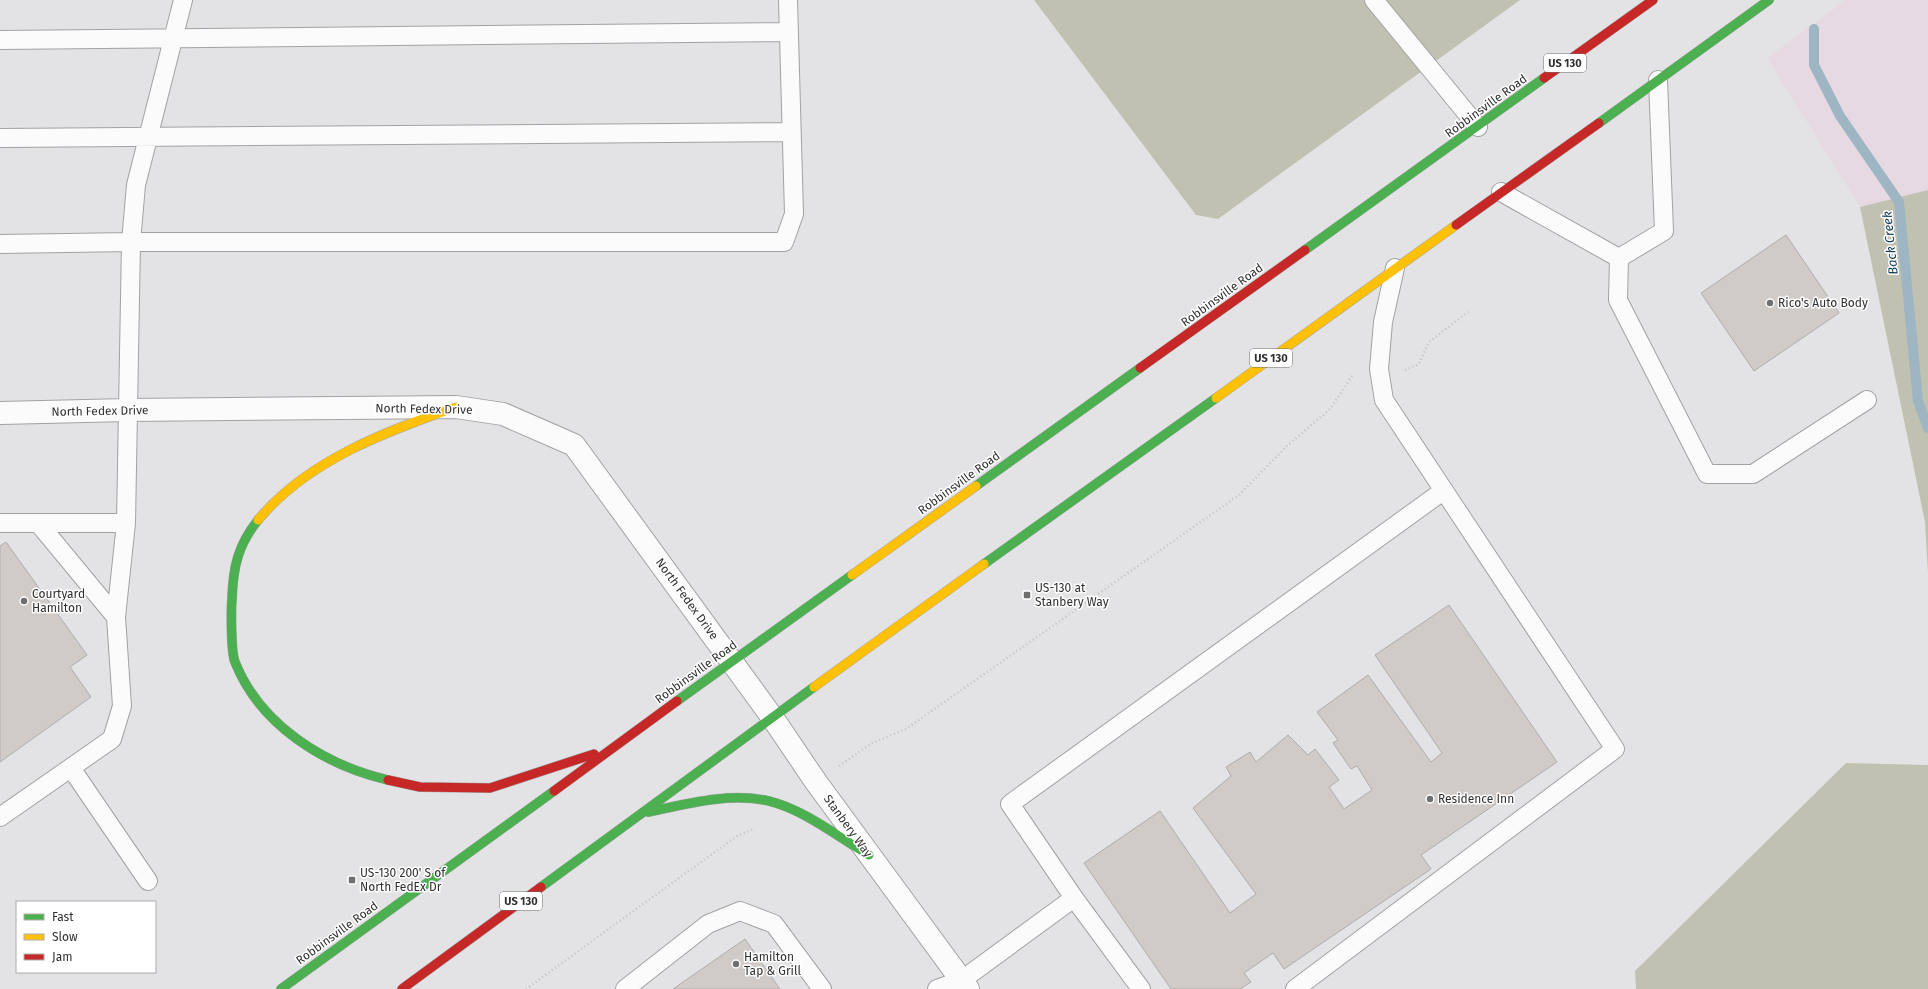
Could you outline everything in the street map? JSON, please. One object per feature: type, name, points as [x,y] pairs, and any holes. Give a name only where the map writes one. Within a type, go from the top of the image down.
[{"type":"highway","name":"Robbinsville Road","points":[[281,989],[732,661],[1653,0]]},
{"type":"highway","name":"US 130","points":[[402,989],[772,717],[1769,0]]},
{"type":"highway","points":[[456,407],[396,428],[343,453],[308,476],[269,507],[246,535],[232,572],[231,609],[234,661],[253,696],[286,732],[325,758],[362,774],[384,779],[420,787],[490,788],[614,747]]},
{"type":"highway","points":[[641,813],[691,803],[722,799],[758,800],[783,805],[869,855]]},
{"type":"street","name":"North Fedex Drive","points":[[0,413],[128,410],[456,407],[503,414],[574,445],[732,661]]},
{"type":"street","name":"Stanbery Way","points":[[732,661],[816,782],[963,986]]},
{"type":"lane","points":[[0,817],[112,739],[122,706],[116,617],[126,523],[131,242],[136,185],[184,0]]},
{"type":"lane","points":[[0,244],[131,242],[784,242],[794,214],[788,0]]},
{"type":"lane","points":[[1374,0],[1478,127]]},
{"type":"lane","points":[[0,40],[789,32]]},
{"type":"lane","points":[[1619,258],[1664,231],[1658,80]]},
{"type":"lane","points":[[0,138],[791,132]]},
{"type":"lane","points":[[1501,192],[1619,258]]},
{"type":"lane","points":[[1619,258],[1618,300],[1707,474],[1752,474],[1867,400]]},
{"type":"lane","points":[[1295,989],[1616,749],[1443,491],[1384,400],[1379,369],[1380,353],[1383,322],[1396,268]]},
{"type":"lane","points":[[1141,989],[1074,898],[1010,804],[1443,491]]},
{"type":"lane","points":[[0,523],[126,523]]},
{"type":"lane","points":[[39,524],[116,617]]},
{"type":"lane","points":[[71,768],[148,881]]},
{"type":"lane","points":[[937,989],[963,986],[1074,898]]},
{"type":"lane","points":[[626,989],[708,924],[740,911],[774,924],[822,989]]},
{"type":"path","points":[[1403,370],[1419,364],[1429,342],[1468,312]]},
{"type":"path","points":[[872,743],[906,729],[1239,495],[1288,445],[1330,409],[1346,382],[1355,373]]},
{"type":"path","points":[[526,989],[737,836],[756,829],[758,824]]},
{"type":"shaded area","points":[[1846,0],[1928,0],[1928,190],[1860,207],[1767,58]]},
{"type":"green space","points":[[1034,0],[1520,0],[1218,219],[1196,215]]},
{"type":"green space","points":[[1928,190],[1928,573],[1925,522],[1860,207]]},
{"type":"green space","points":[[1846,763],[1928,765],[1928,989],[1636,989],[1635,971]]},
{"type":"building","name":"Rico's Auto Body","points":[[1786,235],[1839,313],[1754,371],[1701,293]]},
{"type":"building","name":"Courtyard Hamilton","points":[[6,542],[87,655],[70,667],[91,697],[0,762],[0,546]]},
{"type":"building","name":"Residence Inn","points":[[1449,605],[1557,762],[1421,855],[1431,869],[1284,969],[1273,953],[1244,973],[1251,982],[1240,989],[1171,989],[1084,863],[1160,811],[1230,913],[1256,894],[1193,808],[1231,776],[1226,767],[1250,752],[1256,762],[1288,735],[1308,755],[1315,749],[1339,780],[1329,787],[1344,809],[1372,790],[1357,766],[1351,769],[1333,743],[1338,740],[1317,712],[1368,675],[1431,762],[1442,753],[1375,655]]},
{"type":"building","name":"Hamilton Tap & Grill","points":[[745,939],[780,989],[673,989]]},
{"type":"waterway","name":"Back Creek","points":[[1814,29],[1814,65],[1840,116],[1899,202],[1918,401],[1928,428]]},
{"type":"traffic: fast","points":[[1599,123],[1769,0]]},
{"type":"traffic: fast","points":[[1305,250],[1544,78]]},
{"type":"traffic: fast","points":[[976,486],[1140,368]]},
{"type":"traffic: fast","points":[[984,564],[1216,398]]},
{"type":"traffic: fast","points":[[258,520],[251,529],[241,548],[235,567],[233,587],[231,621],[234,657],[246,685],[260,705],[297,739],[318,753],[341,764],[388,780]]},
{"type":"traffic: fast","points":[[677,701],[852,575]]},
{"type":"traffic: fast","points":[[541,887],[814,687]]},
{"type":"traffic: fast","points":[[281,989],[554,791]]},
{"type":"traffic: fast","points":[[648,812],[724,798],[769,801],[782,805],[808,817],[869,855]]},
{"type":"traffic: slow","points":[[1216,398],[1456,225]]},
{"type":"traffic: slow","points":[[258,520],[278,499],[324,464],[375,438],[456,407]]},
{"type":"traffic: slow","points":[[852,575],[976,486]]},
{"type":"traffic: slow","points":[[814,687],[984,564]]},
{"type":"traffic: jam","points":[[1544,78],[1653,0]]},
{"type":"traffic: jam","points":[[1456,225],[1599,123]]},
{"type":"traffic: jam","points":[[1140,368],[1305,250]]},
{"type":"traffic: jam","points":[[554,791],[677,701]]},
{"type":"traffic: jam","points":[[388,780],[420,787],[490,788],[594,754]]},
{"type":"traffic: jam","points":[[402,989],[541,887]]},
{"type":"place","name":"Rico's Auto Body","points":[[1770,303]]},
{"type":"place","name":"US-130 at Stanbery Way","points":[[1027,595]]},
{"type":"place","name":"Courtyard Hamilton","points":[[24,601]]},
{"type":"place","name":"Residence Inn","points":[[1430,799]]},
{"type":"place","name":"US-130 200' S of North FedEx Dr","points":[[352,880]]},
{"type":"place","name":"Hamilton Tap & Grill","points":[[736,964]]}]
